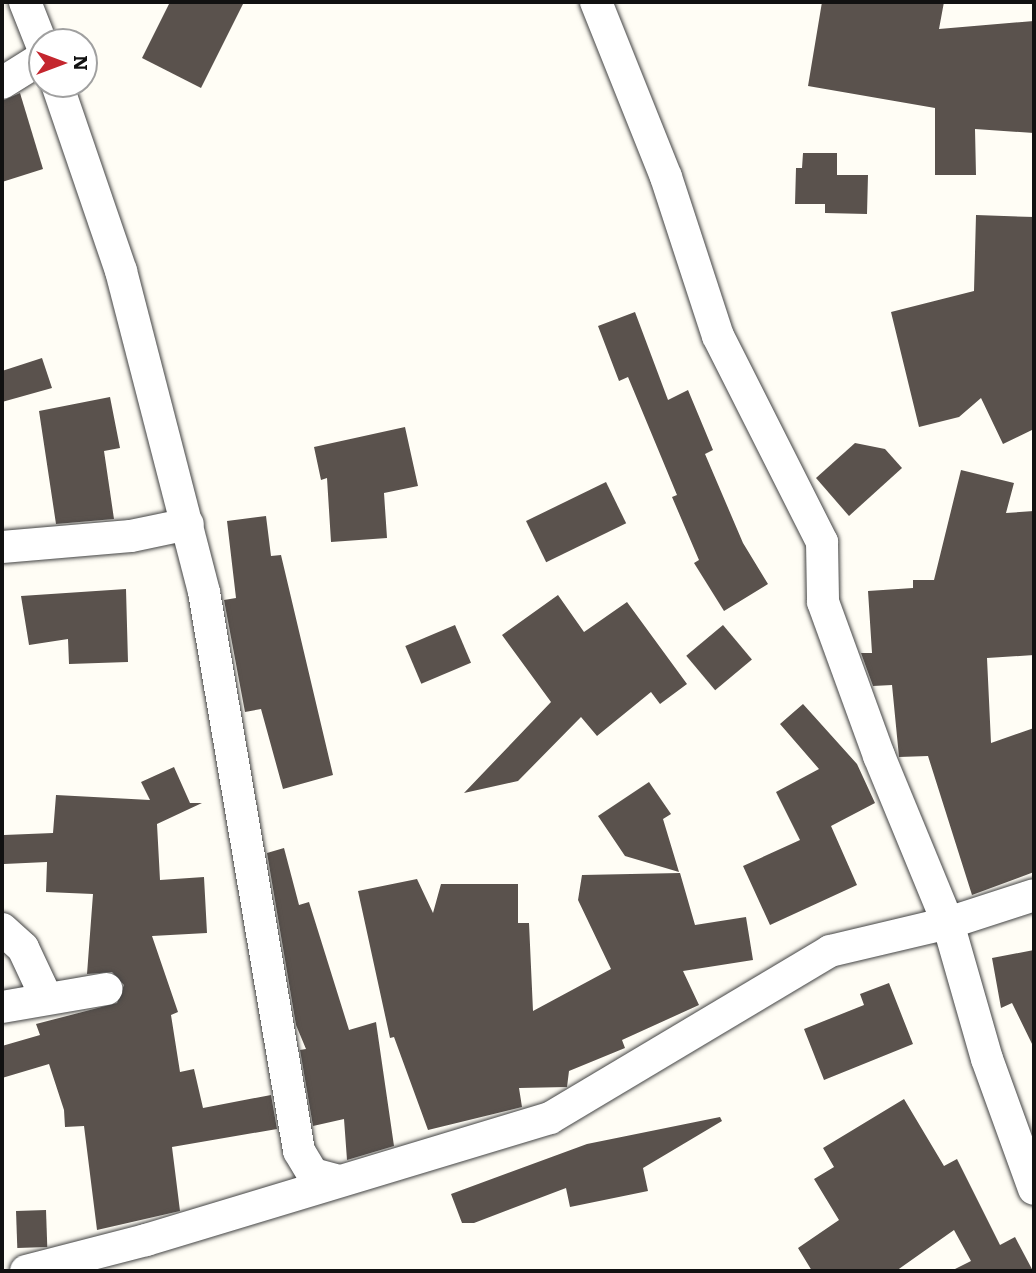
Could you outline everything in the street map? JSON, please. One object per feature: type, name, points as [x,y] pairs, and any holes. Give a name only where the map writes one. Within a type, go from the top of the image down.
[{"type":"street","points":[[25,2],[35,28]]},
{"type":"street","points":[[596,2],[643,112],[718,336],[822,542],[823,602],[878,756],[948,923],[987,1059],[1034,1189]]},
{"type":"street","points":[[2,83],[28,67]]},
{"type":"street","points":[[62,98],[121,271],[188,524],[219,667],[299,1151],[313,1174],[336,1180]]},
{"type":"street","points":[[2,547],[108,539],[188,524]]},
{"type":"street","points":[[26,1271],[146,1240],[336,1180],[551,1118],[830,951],[948,923],[1034,895]]},
{"type":"street","points":[[2,929],[23,948],[46,997]]},
{"type":"street","points":[[2,1007],[46,997],[106,989]]},
{"type":"building","points":[[170,2],[244,2],[201,88],[142,58]]},
{"type":"building","points":[[822,2],[944,2],[939,29],[1034,21],[1034,133],[975,129],[976,175],[935,175],[935,108],[808,86]]},
{"type":"building","points":[[20,93],[43,169],[2,182],[2,101]]},
{"type":"building","points":[[803,153],[837,153],[837,175],[868,175],[867,214],[825,213],[825,204],[795,204],[796,168],[802,168]]},
{"type":"building","points":[[976,215],[1034,217],[1034,429],[1003,444],[981,398],[959,417],[919,427],[891,312],[974,291]]},
{"type":"building","points":[[635,312],[668,400],[688,390],[713,450],[705,454],[743,543],[768,584],[724,611],[694,563],[699,560],[672,497],[677,495],[628,377],[619,381],[598,326]]},
{"type":"building","points":[[42,358],[52,388],[2,402],[2,371]]},
{"type":"building","points":[[110,397],[120,448],[104,451],[114,519],[56,524],[39,411]]},
{"type":"building","points":[[405,427],[418,486],[384,493],[387,538],[331,542],[327,478],[321,480],[314,447]]},
{"type":"building","points":[[855,443],[885,449],[902,468],[849,516],[816,478]]},
{"type":"building","points":[[961,470],[1014,483],[1006,513],[1034,511],[1034,655],[987,658],[991,743],[1034,728],[1034,872],[972,895],[928,756],[899,757],[892,685],[873,686],[861,653],[872,653],[868,591],[913,588],[913,580],[934,580]]},
{"type":"building","points":[[606,482],[626,523],[546,562],[526,521]]},
{"type":"building","points":[[266,516],[271,556],[281,555],[333,775],[283,789],[261,709],[245,712],[224,600],[236,598],[227,521]]},
{"type":"building","points":[[126,589],[128,662],[69,664],[68,639],[29,645],[21,596]]},
{"type":"building","points":[[558,595],[584,632],[627,602],[687,684],[660,704],[651,692],[597,736],[581,717],[518,781],[464,793],[551,702],[502,635]]},
{"type":"building","points":[[455,625],[471,663],[421,684],[405,646]]},
{"type":"building","points":[[723,625],[752,659],[715,690],[686,656]]},
{"type":"building","points":[[803,704],[857,764],[875,803],[831,826],[857,885],[770,925],[743,866],[800,840],[776,792],[819,769],[780,724]]},
{"type":"building","points":[[174,767],[190,803],[202,803],[157,824],[160,880],[204,877],[207,933],[152,936],[178,1012],[171,1015],[180,1072],[194,1069],[203,1108],[271,1095],[277,1129],[172,1147],[180,1211],[97,1230],[84,1126],[65,1127],[64,1110],[49,1064],[2,1078],[2,1046],[40,1035],[36,1024],[117,1003],[124,985],[112,972],[87,974],[93,894],[46,892],[47,862],[4,864],[4,835],[53,833],[56,795],[150,800],[141,782]]},
{"type":"building","points":[[649,782],[671,814],[663,819],[679,872],[625,856],[598,816]]},
{"type":"building","points":[[284,848],[299,905],[309,902],[349,1030],[376,1022],[394,1146],[347,1160],[344,1119],[313,1126],[300,1050],[306,1049],[296,1025],[267,853]]},
{"type":"building","points":[[680,873],[695,925],[746,917],[753,960],[683,971],[699,1005],[622,1040],[625,1048],[569,1071],[567,1087],[519,1088],[522,1107],[428,1130],[394,1037],[390,1038],[358,891],[417,879],[433,913],[441,884],[518,884],[518,923],[529,923],[533,1011],[611,969],[578,900],[582,875]]},
{"type":"building","points":[[1034,950],[1034,1048],[1012,1003],[1001,1008],[992,958]]},
{"type":"building","points":[[889,983],[913,1044],[824,1080],[804,1029],[864,1005],[860,994]]},
{"type":"building","points":[[904,1099],[944,1166],[957,1159],[1000,1245],[1015,1237],[1033,1271],[951,1271],[971,1261],[954,1230],[896,1271],[812,1271],[798,1248],[839,1220],[814,1179],[834,1167],[823,1148]]},
{"type":"building","points":[[720,1117],[722,1121],[643,1168],[648,1191],[570,1207],[566,1188],[474,1223],[462,1223],[451,1194],[587,1144]]},
{"type":"building","points":[[46,1210],[47,1247],[17,1248],[16,1211]]}]
